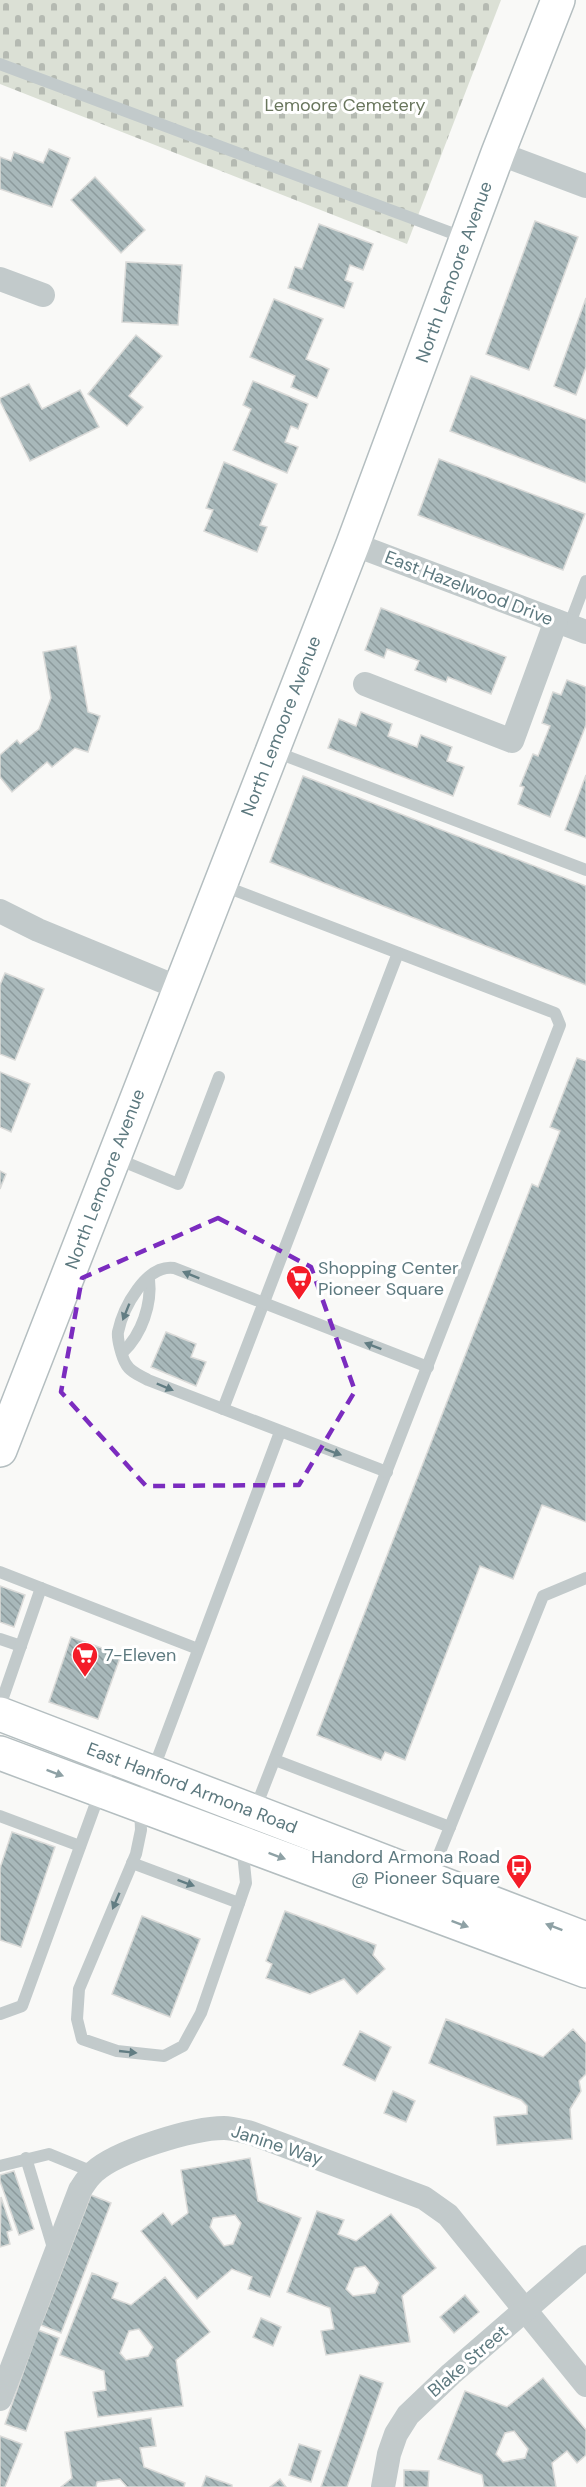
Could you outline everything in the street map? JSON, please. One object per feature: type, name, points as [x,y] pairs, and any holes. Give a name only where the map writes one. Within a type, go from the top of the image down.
[{"type":"main road","name":"North Lemoore Avenue","points":[[0,1450],[353,544],[498,153],[558,0]]},
{"type":"main road","name":"East Hanford Armona Road","points":[[0,1714],[255,1812],[586,1971]]},
{"type":"main road","name":"East Hanford Armona Road","points":[[0,1753],[242,1843],[586,1939]]},
{"type":"street","points":[[498,153],[586,186]]},
{"type":"street","points":[[0,279],[43,295]]},
{"type":"street","name":"East Hazelwood Drive","points":[[353,544],[570,626]]},
{"type":"street","points":[[365,684],[512,741],[570,626]]},
{"type":"street","points":[[0,911],[38,930],[179,988]]},
{"type":"street","name":"Janine Way","points":[[0,2399],[80,2190],[93,2172],[108,2162],[139,2148],[204,2129],[226,2128],[251,2133],[424,2198],[448,2215],[586,2385]]},
{"type":"street","name":"Blake Street","points":[[383,2487],[389,2454],[396,2434],[408,2415],[451,2374],[586,2257]]},
{"type":"lane","points":[[0,64],[466,238]]},
{"type":"lane","points":[[570,626],[586,581]]},
{"type":"lane","points":[[272,750],[586,870]]},
{"type":"lane","points":[[219,884],[555,1013],[560,1024],[242,1843],[246,1883],[201,2013],[183,2046],[164,2056],[117,2051],[82,2039],[77,2019],[79,1989],[132,1863],[141,1830],[140,1805],[280,1432]]},
{"type":"lane","points":[[223,1409],[398,953]]},
{"type":"lane","points":[[114,1157],[178,1184],[219,1077]]},
{"type":"lane","points":[[387,1472],[148,1380],[130,1370],[125,1363],[117,1335],[135,1290],[158,1269],[174,1268],[428,1367]]},
{"type":"lane","points":[[123,1352],[134,1341],[151,1297],[149,1279]]},
{"type":"lane","points":[[0,1572],[198,1649]]},
{"type":"lane","points":[[423,1893],[543,1596],[586,1578]]},
{"type":"lane","points":[[0,1706],[41,1588]]},
{"type":"lane","points":[[0,1639],[21,1647]]},
{"type":"lane","points":[[0,2014],[22,2006],[113,1757]]},
{"type":"lane","points":[[275,1760],[450,1827]]},
{"type":"lane","points":[[0,1816],[80,1846]]},
{"type":"lane","points":[[132,1863],[239,1903]]},
{"type":"lane","points":[[0,2166],[26,2157],[49,2154],[93,2172]]},
{"type":"lane","points":[[26,2157],[56,2255]]},
{"type":"highlighted area","points":[[218,1218],[311,1267],[355,1391],[299,1485],[146,1486],[61,1392],[82,1278]]},
{"type":"green space","name":"Lemoore Cemetery","points":[[0,0],[501,0],[407,244],[0,84]]},
{"type":"building","points":[[49,149],[70,158],[52,207],[0,189],[0,157],[11,161],[14,152],[43,163]]},
{"type":"building","points":[[95,177],[145,230],[121,253],[71,200]]},
{"type":"building","points":[[535,221],[578,237],[529,370],[486,354]]},
{"type":"building","points":[[319,224],[373,244],[363,270],[350,265],[345,280],[353,283],[344,308],[288,288],[295,267],[302,269]]},
{"type":"building","points":[[126,262],[182,265],[178,325],[122,322]]},
{"type":"building","points":[[586,298],[586,367],[576,395],[554,386]]},
{"type":"building","points":[[274,299],[323,319],[306,359],[329,369],[317,398],[291,387],[295,376],[250,357]]},
{"type":"building","points":[[136,335],[162,356],[129,396],[143,407],[127,426],[88,394]]},
{"type":"building","points":[[471,376],[586,420],[586,483],[450,431]]},
{"type":"building","points":[[253,381],[308,404],[298,429],[291,426],[285,442],[298,447],[287,473],[233,450],[251,409],[243,405]]},
{"type":"building","points":[[29,384],[42,409],[80,390],[99,427],[30,461],[0,401],[0,398]]},
{"type":"building","points":[[439,459],[585,514],[563,570],[418,515]]},
{"type":"building","points":[[224,462],[277,484],[260,525],[267,527],[257,552],[204,531],[213,510],[206,508]]},
{"type":"building","points":[[381,608],[506,657],[491,694],[448,677],[446,682],[415,670],[419,661],[387,649],[384,658],[365,650]]},
{"type":"building","points":[[76,646],[88,712],[100,716],[88,752],[75,748],[52,767],[47,762],[12,792],[0,777],[0,755],[17,740],[20,744],[39,729],[51,698],[43,652]]},
{"type":"building","points":[[567,680],[586,687],[586,725],[550,817],[518,804],[524,787],[520,786],[533,754],[538,756],[550,726],[542,723],[553,692],[561,695]]},
{"type":"building","points":[[361,712],[392,724],[388,736],[417,747],[421,735],[452,747],[447,761],[464,767],[453,796],[328,748],[339,719],[356,726]]},
{"type":"building","points":[[586,775],[586,838],[565,830]]},
{"type":"building","points":[[303,776],[586,886],[586,985],[270,862]]},
{"type":"building","points":[[5,973],[44,989],[15,1060],[0,1054],[0,985]]},
{"type":"building","points":[[577,1058],[586,1061],[586,1522],[542,1505],[513,1579],[480,1566],[405,1760],[385,1752],[381,1760],[317,1735],[532,1184],[538,1187],[560,1131],[550,1127]]},
{"type":"building","points":[[0,1072],[30,1084],[11,1132],[0,1127]]},
{"type":"building","points":[[0,1171],[6,1174],[0,1189]]},
{"type":"building","points":[[166,1332],[196,1344],[191,1357],[206,1362],[196,1386],[151,1367]]},
{"type":"building","points":[[0,1586],[25,1595],[14,1627],[0,1622]]},
{"type":"building","name":"7-Eleven","points":[[71,1637],[121,1655],[98,1719],[49,1702]]},
{"type":"building","points":[[12,1832],[55,1847],[21,1947],[0,1940],[0,1868]]},
{"type":"building","points":[[285,1911],[376,1945],[373,1955],[385,1969],[357,1994],[344,1979],[310,1994],[266,1978],[272,1964],[266,1961]]},
{"type":"building","points":[[142,1916],[200,1939],[170,2017],[112,1994]]},
{"type":"building","points":[[446,2019],[543,2057],[573,2029],[586,2043],[586,2074],[579,2081],[581,2091],[570,2109],[572,2139],[497,2145],[494,2117],[527,2114],[527,2106],[521,2100],[429,2063]]},
{"type":"building","points":[[360,2031],[391,2047],[375,2081],[343,2065]]},
{"type":"building","points":[[393,2091],[415,2101],[406,2122],[384,2113]]},
{"type":"building","points":[[250,2158],[258,2201],[301,2218],[270,2297],[248,2289],[252,2277],[232,2269],[197,2299],[141,2231],[163,2213],[172,2225],[188,2213],[181,2170]],"holes":[[[235,2215],[241,2223],[233,2244],[224,2246],[210,2227],[213,2218]]]},
{"type":"building","points":[[14,2171],[34,2229],[19,2235],[0,2181],[0,2175]]},
{"type":"building","points":[[91,2195],[111,2203],[61,2333],[41,2325]]},
{"type":"building","points":[[1,2197],[12,2230],[7,2232],[10,2244],[0,2247]]},
{"type":"building","points":[[317,2211],[344,2220],[338,2234],[356,2241],[391,2214],[436,2268],[402,2296],[410,2342],[326,2355],[321,2331],[334,2329],[330,2308],[287,2292]],"holes":[[[365,2266],[379,2283],[375,2293],[353,2296],[346,2289],[355,2268]]]},
{"type":"building","points":[[92,2273],[118,2283],[112,2298],[131,2305],[165,2277],[210,2332],[176,2360],[183,2406],[98,2417],[93,2392],[106,2390],[104,2371],[60,2355]],"holes":[[[139,2329],[153,2347],[148,2356],[126,2360],[120,2353],[129,2331]]]},
{"type":"building","points":[[465,2295],[479,2312],[454,2333],[440,2317]]},
{"type":"building","points":[[261,2318],[281,2327],[273,2346],[253,2337]]},
{"type":"building","points":[[38,2330],[59,2338],[26,2431],[5,2424]]},
{"type":"building","points":[[360,2375],[383,2383],[347,2487],[321,2487]]},
{"type":"building","points":[[543,2378],[586,2430],[586,2455],[577,2463],[567,2451],[552,2463],[556,2487],[484,2487],[482,2475],[438,2459],[465,2391],[507,2407]],"holes":[[[514,2431],[528,2449],[525,2458],[503,2462],[496,2454],[505,2433]]]},
{"type":"building","points":[[151,2418],[156,2446],[140,2448],[144,2467],[185,2483],[184,2487],[127,2487],[120,2479],[97,2482],[96,2487],[61,2487],[72,2478],[65,2432]]},
{"type":"building","points":[[0,2436],[22,2444],[5,2487],[0,2487]]},
{"type":"building","points":[[299,2444],[321,2451],[311,2482],[289,2475]]},
{"type":"building","points":[[404,2470],[429,2471],[428,2487],[404,2487]]},
{"type":"building","points":[[206,2476],[232,2485],[232,2487],[202,2487]]},
{"type":"building","points":[[280,2479],[286,2487],[270,2487]]},
{"type":"place","name":"Shopping Center Pioneer Square","points":[[299,1301]]},
{"type":"place","name":"7-Eleven","points":[[85,1678]]},
{"type":"place","name":"Handord Armona Road @ Pioneer Square","points":[[519,1890]]}]
